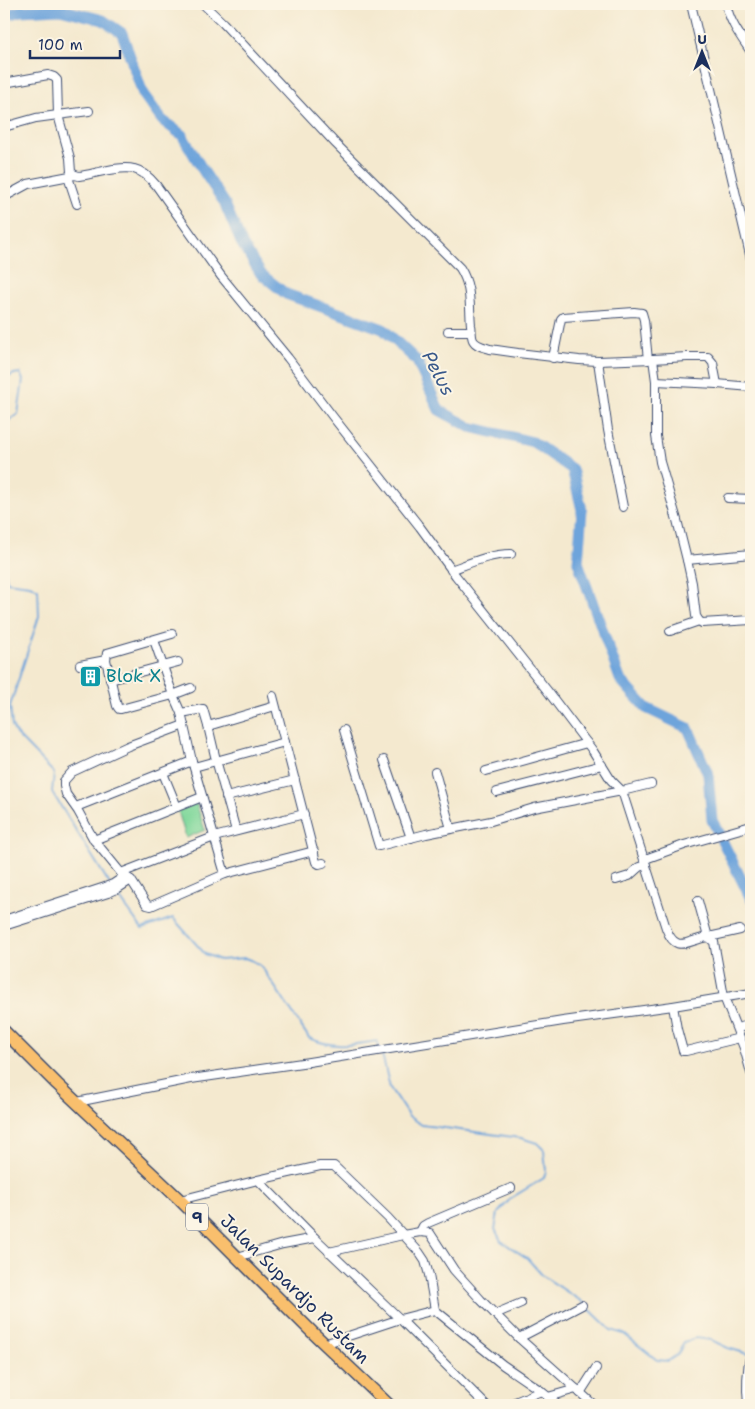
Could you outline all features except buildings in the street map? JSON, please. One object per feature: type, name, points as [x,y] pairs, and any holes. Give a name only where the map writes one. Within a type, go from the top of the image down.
[{"type":"highway","name":"Jalan Supardjo Rustam","points":[[4,1031],[180,1200],[324,1344],[389,1405]]},
{"type":"street","points":[[203,4],[336,144],[460,268],[466,277],[470,292],[473,341],[482,347],[553,358],[598,361],[708,358],[713,363],[717,384]]},
{"type":"street","points":[[691,4],[751,259]]},
{"type":"street","points":[[726,4],[733,24],[751,52]]},
{"type":"street","points":[[4,82],[48,75],[57,80],[58,115],[70,158],[71,176],[77,204]]},
{"type":"street","points":[[4,127],[44,116],[89,111]]},
{"type":"street","points":[[4,196],[28,184],[129,168],[139,170],[150,179],[221,276],[288,358],[420,527],[451,570],[587,743],[611,780],[622,791],[666,928],[672,941],[676,944],[682,944],[740,930]]},
{"type":"street","points":[[553,358],[563,317],[642,313],[656,381],[656,436],[660,462],[687,560],[696,616],[699,621]]},
{"type":"street","points":[[448,330],[472,330]]},
{"type":"street","points":[[598,361],[608,430],[623,507]]},
{"type":"street","points":[[656,381],[751,387]]},
{"type":"street","points":[[728,498],[751,499]]},
{"type":"street","points":[[451,570],[486,558],[511,554]]},
{"type":"street","points":[[687,560],[751,554]]},
{"type":"street","points":[[670,631],[699,621],[751,620]]},
{"type":"street","points":[[172,634],[109,652],[106,655],[110,680],[119,709],[173,695],[191,688]]},
{"type":"street","points":[[154,640],[162,666],[181,713],[193,764],[225,874]]},
{"type":"street","points":[[80,665],[106,660]]},
{"type":"street","points":[[110,680],[178,662]]},
{"type":"street","points":[[273,696],[316,862],[323,863]]},
{"type":"street","points":[[208,726],[276,706]]},
{"type":"street","points":[[181,713],[203,709],[236,831]]},
{"type":"street","points":[[184,725],[128,746],[72,772],[64,781],[66,794],[76,807],[94,840],[126,877],[146,904],[150,906],[225,874],[314,850]]},
{"type":"street","points":[[344,730],[379,846],[491,821],[534,808],[651,784]]},
{"type":"street","points":[[76,807],[163,772],[285,742]]},
{"type":"street","points":[[486,771],[587,743]]},
{"type":"street","points":[[384,760],[411,838]]},
{"type":"street","points":[[497,792],[602,765]]},
{"type":"street","points":[[163,772],[177,807]]},
{"type":"street","points":[[436,772],[451,830]]},
{"type":"street","points":[[226,796],[295,780]]},
{"type":"street","points":[[94,840],[202,796]]},
{"type":"street","points":[[4,926],[111,889],[126,877],[214,837],[304,814]]},
{"type":"street","points":[[616,880],[629,876],[645,863],[648,858],[703,839],[751,826]]},
{"type":"street","points":[[4,920],[111,889]]},
{"type":"street","points":[[698,901],[709,937],[714,942],[724,997],[737,1028],[751,1073]]},
{"type":"street","points":[[77,1102],[191,1079],[751,993]]},
{"type":"street","points":[[673,1006],[683,1051],[740,1038]]},
{"type":"street","points":[[737,1028],[749,1025]]},
{"type":"street","points":[[180,1200],[320,1166],[334,1166],[419,1252],[429,1275],[435,1310],[503,1365],[541,1390],[558,1405]]},
{"type":"street","points":[[258,1180],[486,1405]]},
{"type":"street","points":[[420,1232],[423,1226],[428,1223],[511,1188]]},
{"type":"street","points":[[330,1252],[403,1235],[420,1232],[430,1233],[454,1270],[495,1314],[594,1405]]},
{"type":"street","points":[[237,1256],[315,1238]]},
{"type":"street","points":[[495,1314],[521,1302]]},
{"type":"street","points":[[519,1338],[582,1305]]},
{"type":"street","points":[[324,1344],[400,1319],[435,1310]]},
{"type":"street","points":[[748,1405],[748,1363],[751,1352]]},
{"type":"street","points":[[548,1397],[578,1391],[596,1368]]},
{"type":"street","points":[[508,1405],[541,1390]]},
{"type":"green space","points":[[196,803],[205,830],[186,838],[178,811]]},
{"type":"waterway","name":"Pelus","points":[[4,16],[20,11],[60,9],[103,20],[122,33],[143,94],[162,120],[182,135],[224,202],[241,242],[261,274],[286,294],[383,329],[417,361],[439,410],[470,427],[533,442],[572,469],[582,510],[578,562],[620,679],[646,708],[688,728],[708,774],[712,820],[751,899]]},
{"type":"waterway","points":[[4,376],[6,378],[20,373],[23,380],[18,414],[4,424]]},
{"type":"waterway","points":[[4,565],[7,582],[30,585],[38,589],[39,616],[10,706],[12,726],[16,734],[54,773],[52,792],[109,883]]},
{"type":"waterway","points":[[116,893],[142,929],[173,918],[205,954],[220,960],[245,958],[261,966],[309,1038],[334,1045],[351,1045],[377,1041],[380,1049]]},
{"type":"waterway","points":[[382,1054],[390,1088],[409,1117],[422,1125],[521,1138],[537,1143],[544,1150],[546,1171],[544,1178],[511,1198],[498,1213],[495,1229],[501,1241],[527,1258],[543,1276],[581,1301],[611,1330],[624,1334],[657,1360],[668,1361],[677,1355],[684,1343],[696,1338],[711,1340],[748,1354]]},
{"type":"place","name":"Blok X","points":[[90,676]]}]
